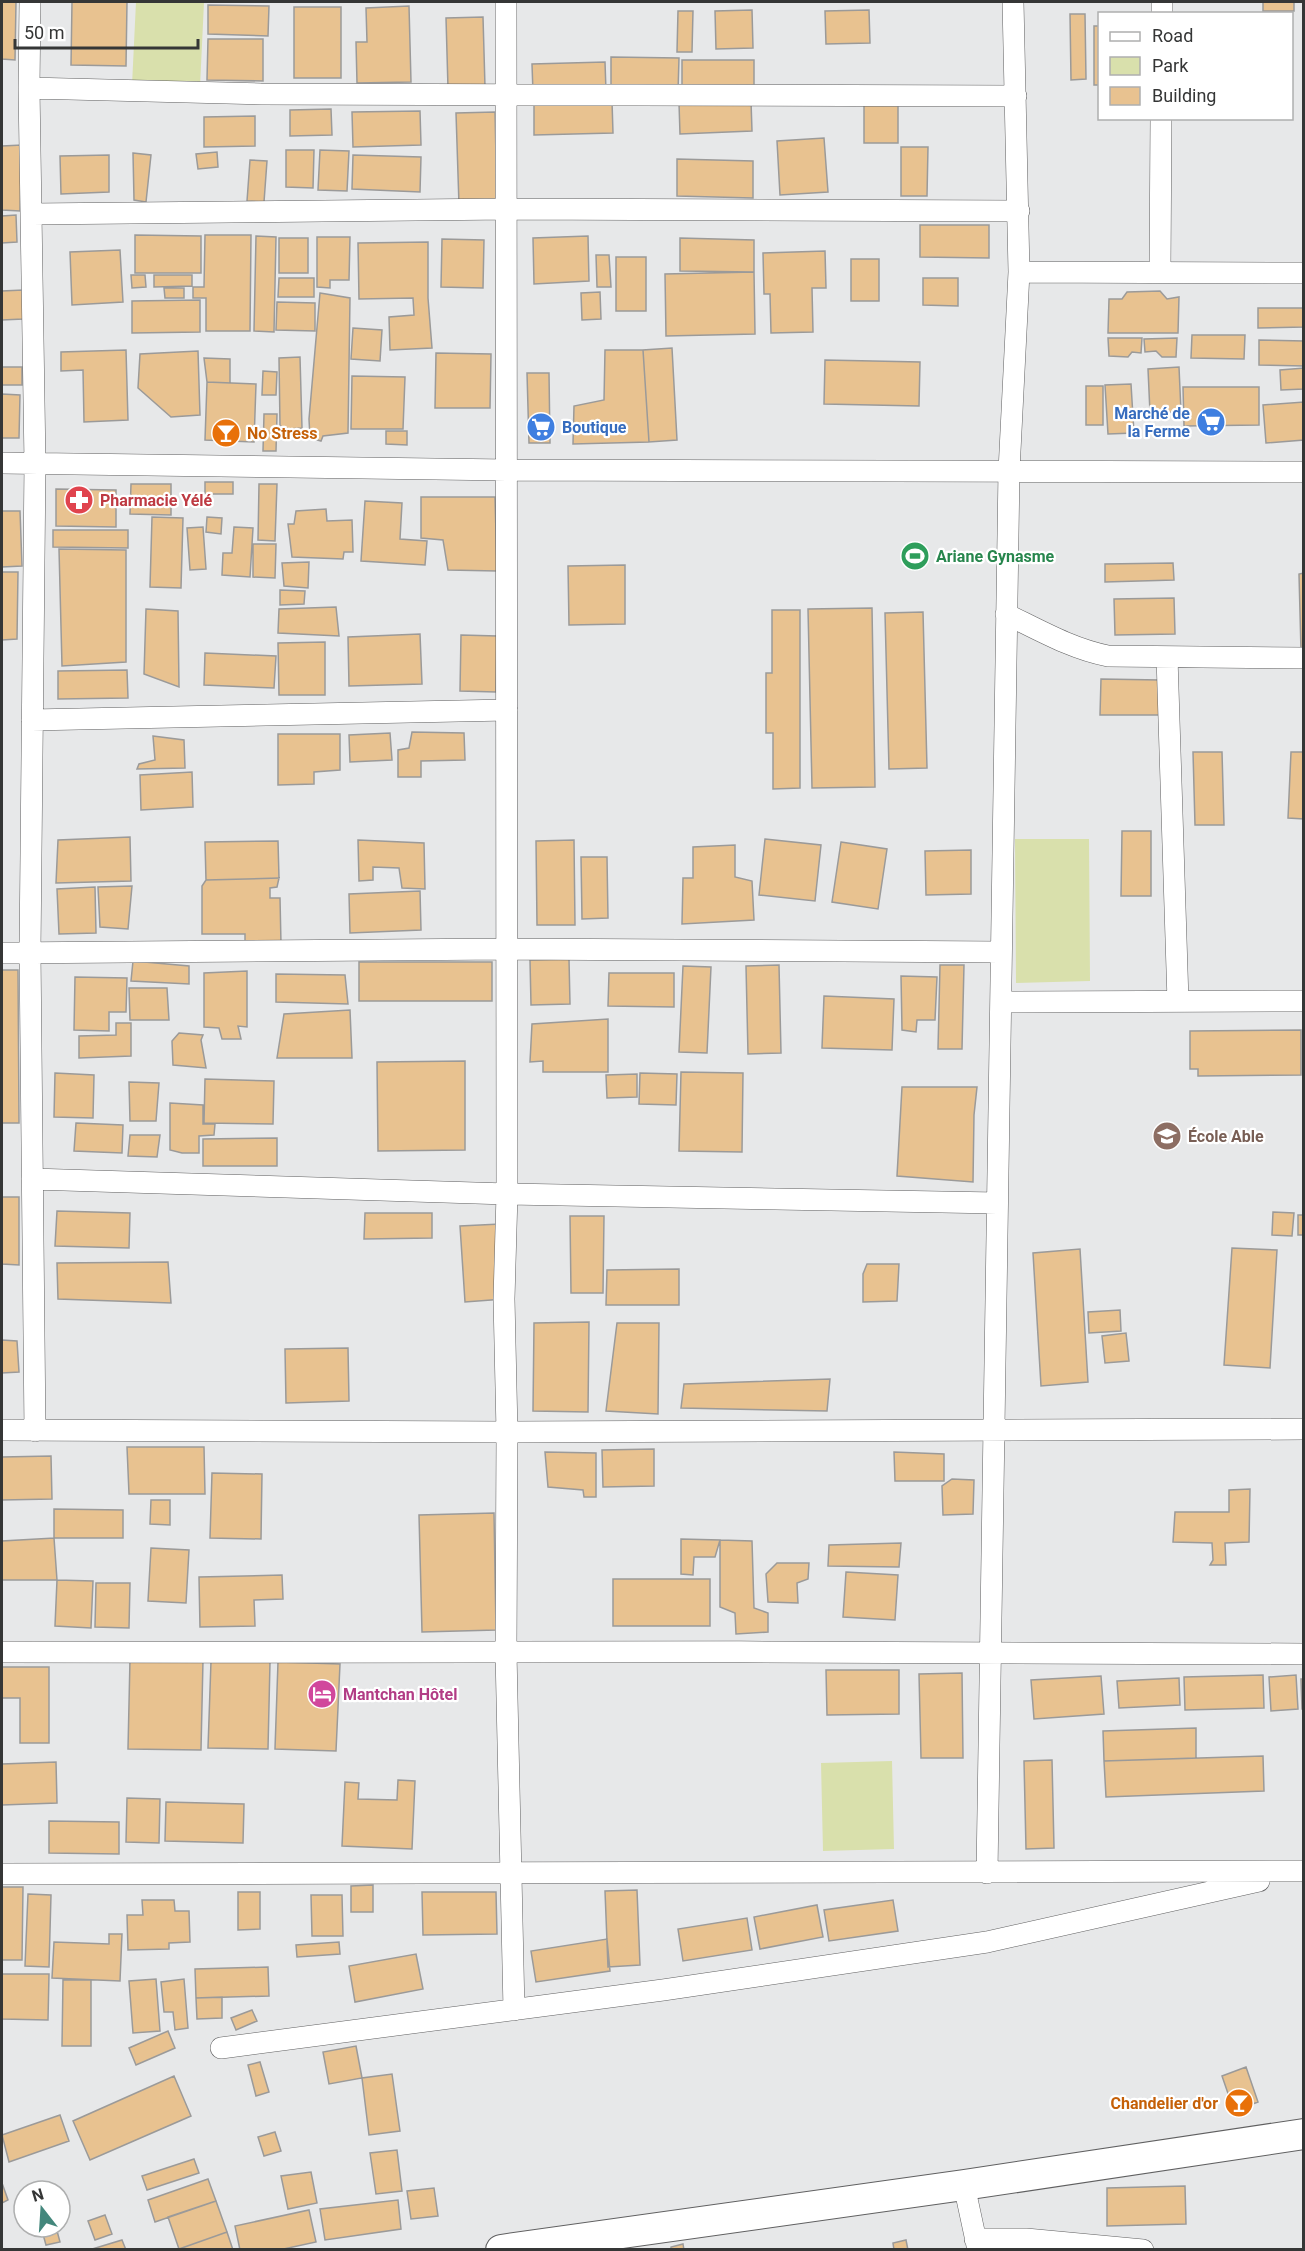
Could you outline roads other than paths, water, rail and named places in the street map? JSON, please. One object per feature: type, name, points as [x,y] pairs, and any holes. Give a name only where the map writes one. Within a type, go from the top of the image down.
[{"type":"street","points":[[30,2],[29,88],[35,462],[30,952],[35,1431]]},
{"type":"street","points":[[506,2],[505,95],[508,209],[507,1194],[504,1299],[507,1432],[506,1653],[514,2010]]},
{"type":"street","points":[[987,1873],[1006,614],[1009,471],[1019,272],[1013,2]]},
{"type":"street","points":[[29,88],[261,94],[1016,96]]},
{"type":"street","points":[[1160,272],[1161,120]]},
{"type":"street","points":[[32,214],[508,209],[1019,211]]},
{"type":"street","points":[[1019,272],[1304,273]]},
{"type":"street","points":[[2,463],[507,470],[1304,472]]},
{"type":"street","points":[[1006,614],[1089,653],[1108,656],[1304,658]]},
{"type":"street","points":[[1167,657],[1178,1001]]},
{"type":"street","points":[[32,720],[507,710]]},
{"type":"street","points":[[2,953],[507,949],[1001,952]]},
{"type":"street","points":[[1000,1002],[1304,1001]]},
{"type":"street","points":[[32,1179],[507,1194],[997,1203]]},
{"type":"street","points":[[2,1430],[507,1432],[1304,1429]]},
{"type":"street","points":[[2,1652],[991,1651],[1304,1654]]},
{"type":"street","points":[[2,1874],[1301,1871]]},
{"type":"street","points":[[221,2048],[514,2010],[987,1942],[1301,1871]]},
{"type":"street","points":[[501,2250],[964,2185],[1304,2134]]},
{"type":"street","points":[[964,2185],[976,2244],[1026,2239],[1143,2250]]},
{"type":"place","name":"Marché de la Ferme","points":[[1211,422]]},
{"type":"place","name":"Boutique","points":[[541,427]]},
{"type":"place","name":"No Stress","points":[[226,433]]},
{"type":"place","name":"Pharmacie Yélé","points":[[79,500]]},
{"type":"place","name":"Ariane Gynasme","points":[[915,556]]},
{"type":"place","name":"École Able","points":[[1167,1136]]},
{"type":"place","name":"Mantchan Hôtel","points":[[322,1694]]},
{"type":"place","name":"Chandelier d'or","points":[[1239,2103]]}]
